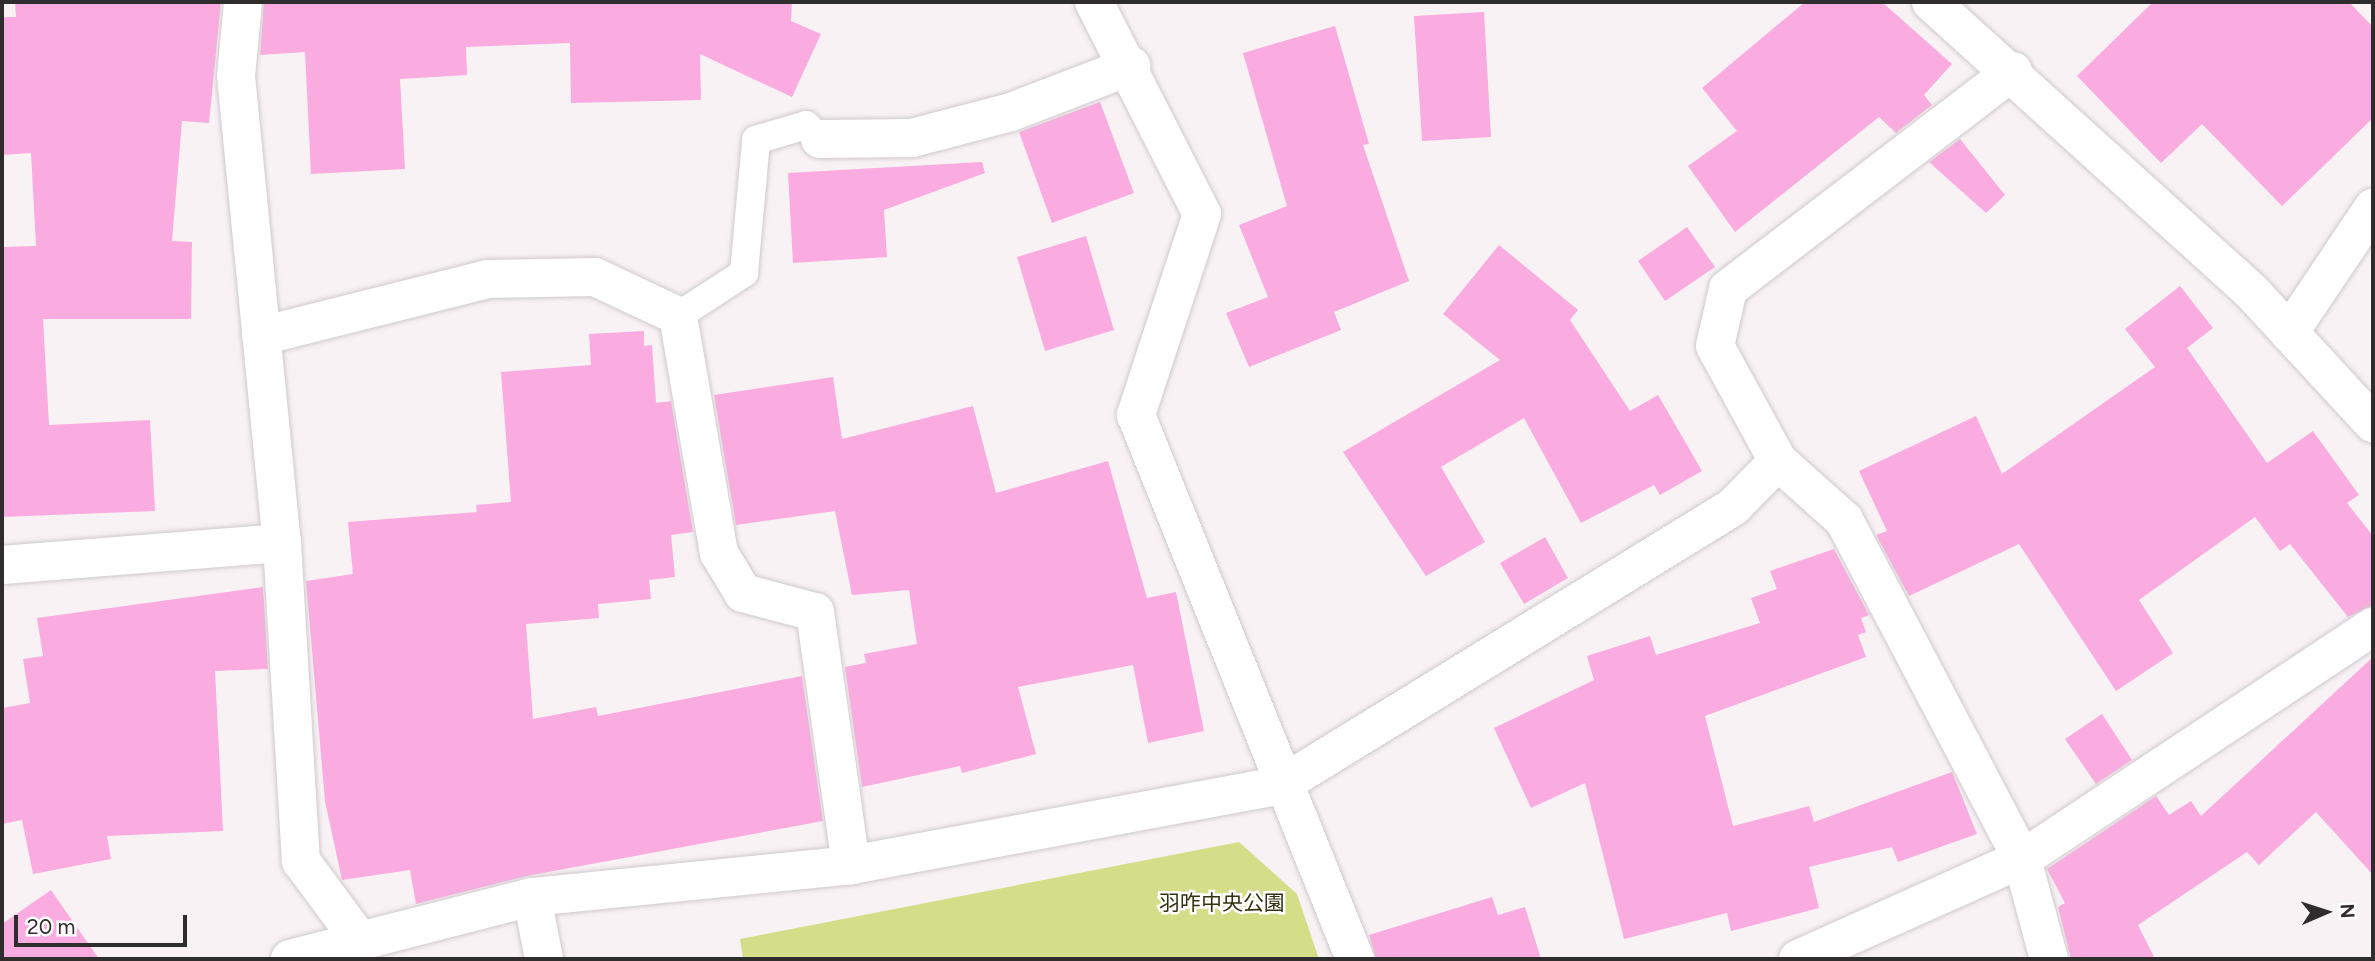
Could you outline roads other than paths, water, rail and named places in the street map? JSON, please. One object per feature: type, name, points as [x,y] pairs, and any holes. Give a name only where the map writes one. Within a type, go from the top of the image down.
[{"type":"street","points":[[243,2],[236,76],[282,543],[301,861],[358,938]]},
{"type":"street","points":[[1094,2],[1131,66],[1202,214],[1136,415],[1281,785],[1355,959]]},
{"type":"street","points":[[1931,2],[2013,71],[2289,333],[2373,423]]},
{"type":"street","points":[[820,139],[912,138],[1011,112],[1131,66]]},
{"type":"street","points":[[2013,71],[1728,289],[1715,346],[1778,461],[1844,520],[2022,859],[2049,959]]},
{"type":"street","points":[[2289,333],[2373,208]]},
{"type":"street","points":[[261,337],[488,279],[595,277],[678,316],[719,554],[743,593],[815,612],[851,864]]},
{"type":"street","points":[[290,959],[358,938],[532,897],[851,864],[1281,785],[1733,507],[1778,461]]},
{"type":"street","points":[[2,565],[282,543]]},
{"type":"street","points":[[1798,959],[2022,859],[2373,627]]},
{"type":"street","points":[[532,897],[544,959]]},
{"type":"lane","points":[[678,316],[744,273],[756,140],[806,125],[820,139]]},
{"type":"park label","name":"羽咋中央公園","points":[[1222,903]]}]
